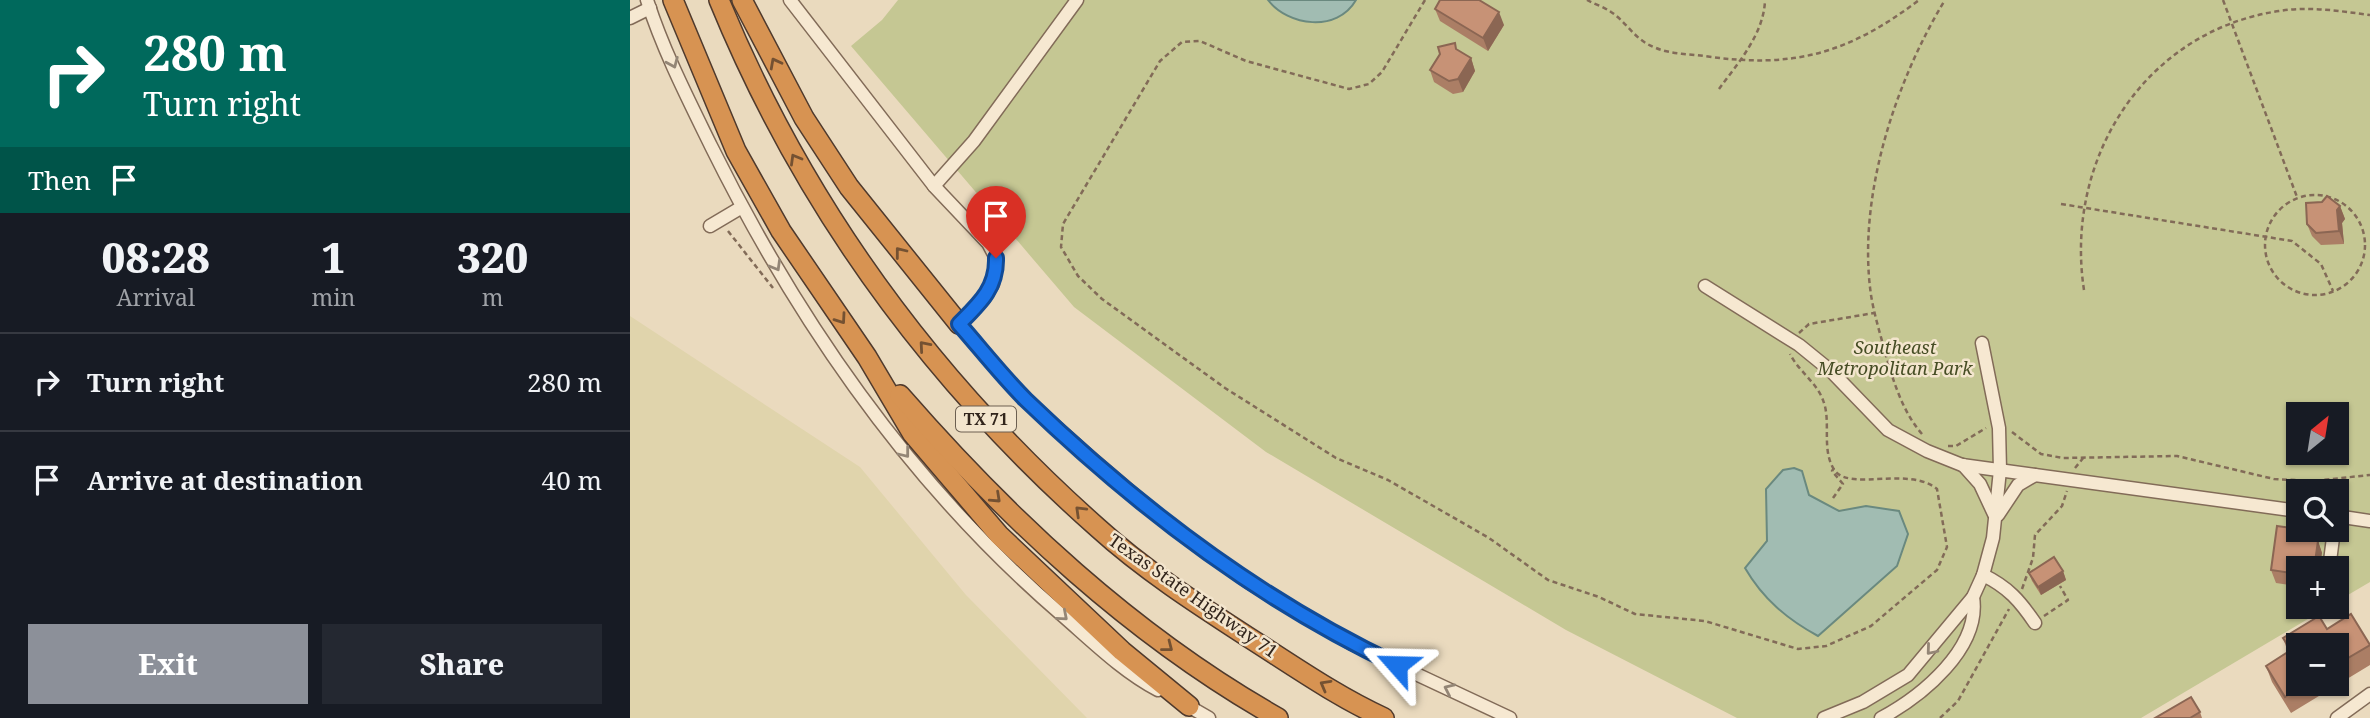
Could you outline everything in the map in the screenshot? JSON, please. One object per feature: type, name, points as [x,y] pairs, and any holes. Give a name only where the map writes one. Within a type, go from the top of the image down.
[{"type":"highway","name":"TX 71","points":[[673,0],[736,151],[781,232],[867,357],[962,466],[1102,596],[1177,654],[1278,718]]},
{"type":"highway","name":"Texas State Highway 71","points":[[719,0],[775,124],[834,226],[901,319],[990,423],[1099,529],[1201,607],[1302,672],[1384,718]]},
{"type":"highway","points":[[742,0],[804,118],[849,187],[959,324]]},
{"type":"highway","points":[[867,357],[912,432],[999,535],[1113,642],[1189,706]]},
{"type":"street","points":[[790,0],[934,186],[988,243],[996,258],[993,284],[984,299],[959,324],[1024,398],[1172,527],[1248,582],[1352,644],[1510,718]]},
{"type":"street","points":[[934,186],[974,141],[1077,0]]},
{"type":"street","points":[[630,18],[649,4],[686,95],[741,207],[792,294],[855,389],[926,479],[1032,589],[1090,640],[1151,686],[1209,718]]},
{"type":"street","points":[[710,226],[741,207]]},
{"type":"street","points":[[1704,286],[1791,340],[1831,371],[1888,430],[1927,452],[1962,465],[2286,509]]},
{"type":"street","points":[[1824,718],[1863,702],[1908,674],[1929,653],[1961,608],[1973,597],[1983,575],[1996,518],[2000,470],[1999,428],[1982,343]]},
{"type":"street","points":[[1962,465],[1980,484],[1996,518]]},
{"type":"street","points":[[1996,518],[2018,485],[2036,475]]},
{"type":"street","points":[[2349,518],[2370,521]]},
{"type":"street","points":[[1983,575],[2003,585],[2038,620]]},
{"type":"street","points":[[1881,718],[1923,690],[1961,644],[1976,613],[1973,597]]},
{"type":"street","points":[[1908,674],[1915,678],[1923,690]]},
{"type":"street","points":[[2337,718],[2370,694]]},
{"type":"path","points":[[1425,0],[1382,72],[1368,84],[1349,89],[1246,61],[1200,41],[1182,41],[1160,61],[1063,224],[1061,247],[1078,276],[1102,299],[1214,380],[1336,458],[1388,480],[1489,538],[1548,580],[1599,597],[1635,614],[1705,621],[1798,649],[1826,646],[1871,626],[1937,570],[1947,547],[1937,489],[1914,477],[1850,479],[1836,473],[1829,458],[1824,402],[1813,383],[1794,361],[1787,346],[1809,324],[1874,313]]},
{"type":"path","points":[[1587,0],[1612,12],[1631,34],[1657,49],[1739,61],[1794,61],[1835,50],[1888,24],[1919,0]]},
{"type":"path","points":[[1719,89],[1739,61],[1764,15],[1765,0]]},
{"type":"path","points":[[1929,442],[1910,420],[1891,375],[1874,313],[1870,248],[1874,184],[1892,112],[1924,34],[1945,0]]},
{"type":"path","points":[[2222,0],[2297,197]]},
{"type":"path","points":[[2084,290],[2079,238],[2083,207],[2096,158],[2115,121],[2139,87],[2163,64],[2204,35],[2231,23],[2279,11],[2315,8],[2370,15]]},
{"type":"path","points":[[2314,194],[2338,200],[2357,216],[2364,231],[2366,248],[2362,264],[2353,278],[2333,291],[2308,295],[2292,290],[2278,280],[2269,266],[2264,250],[2265,237],[2272,218],[2283,205],[2297,197],[2314,194]]},
{"type":"path","points":[[2061,204],[2292,241],[2321,264],[2333,291]]},
{"type":"path","points":[[1941,446],[1956,446],[1990,426],[2012,432],[2041,454],[2063,458],[2176,456],[2274,479],[2313,481],[2370,475]]},
{"type":"path","points":[[2063,458],[2072,472],[2084,457]]},
{"type":"path","points":[[1833,498],[1843,484],[1832,471],[1834,468]]},
{"type":"path","points":[[2038,620],[2068,600],[2060,586]]},
{"type":"path","points":[[2024,587],[2029,597]]},
{"type":"shaded area","points":[[1268,0],[1356,0],[1348,11],[1337,18],[1312,22],[1288,16]]},
{"type":"shaded area","points":[[630,316],[860,467],[966,595],[1087,718],[630,718]]},
{"type":"shaded area","points":[[1794,468],[1802,471],[1809,495],[1839,511],[1866,506],[1899,511],[1908,534],[1897,566],[1818,636],[1777,607],[1745,568],[1767,541],[1766,489],[1783,470]]},
{"type":"green space","name":"Southeast Metropolitan Park","points":[[898,0],[2370,0],[2370,582],[2349,594],[2349,556],[2286,556],[2286,619],[2308,619],[2141,718],[1737,718],[1566,630],[1266,452],[1074,307],[851,46],[882,20]]},
{"type":"building","points":[[1440,0],[1479,0],[1499,12],[1483,38],[1435,9]]},
{"type":"building","points":[[1455,43],[1456,49],[1471,58],[1458,79],[1449,81],[1430,70],[1440,54],[1438,47]]},
{"type":"building","points":[[2327,196],[2340,206],[2337,210],[2339,231],[2316,233],[2307,224],[2306,203],[2322,202]]},
{"type":"building","points":[[2277,526],[2286,527],[2286,542],[2318,542],[2316,556],[2286,556],[2286,572],[2271,570]]},
{"type":"building","points":[[2054,557],[2063,571],[2038,587],[2029,573]]},
{"type":"building","points":[[2351,614],[2370,645],[2349,657],[2349,633],[2291,633],[2314,619],[2321,619],[2327,629],[2343,619],[2349,619]]},
{"type":"building","points":[[2286,653],[2285,697],[2266,666]]},
{"type":"building","points":[[2191,697],[2200,712],[2190,718],[2155,718]]},
{"type":"route","points":[[996,258],[993,284],[984,299],[959,324],[1024,398],[1172,527],[1248,582],[1352,644],[1397,665]]}]
